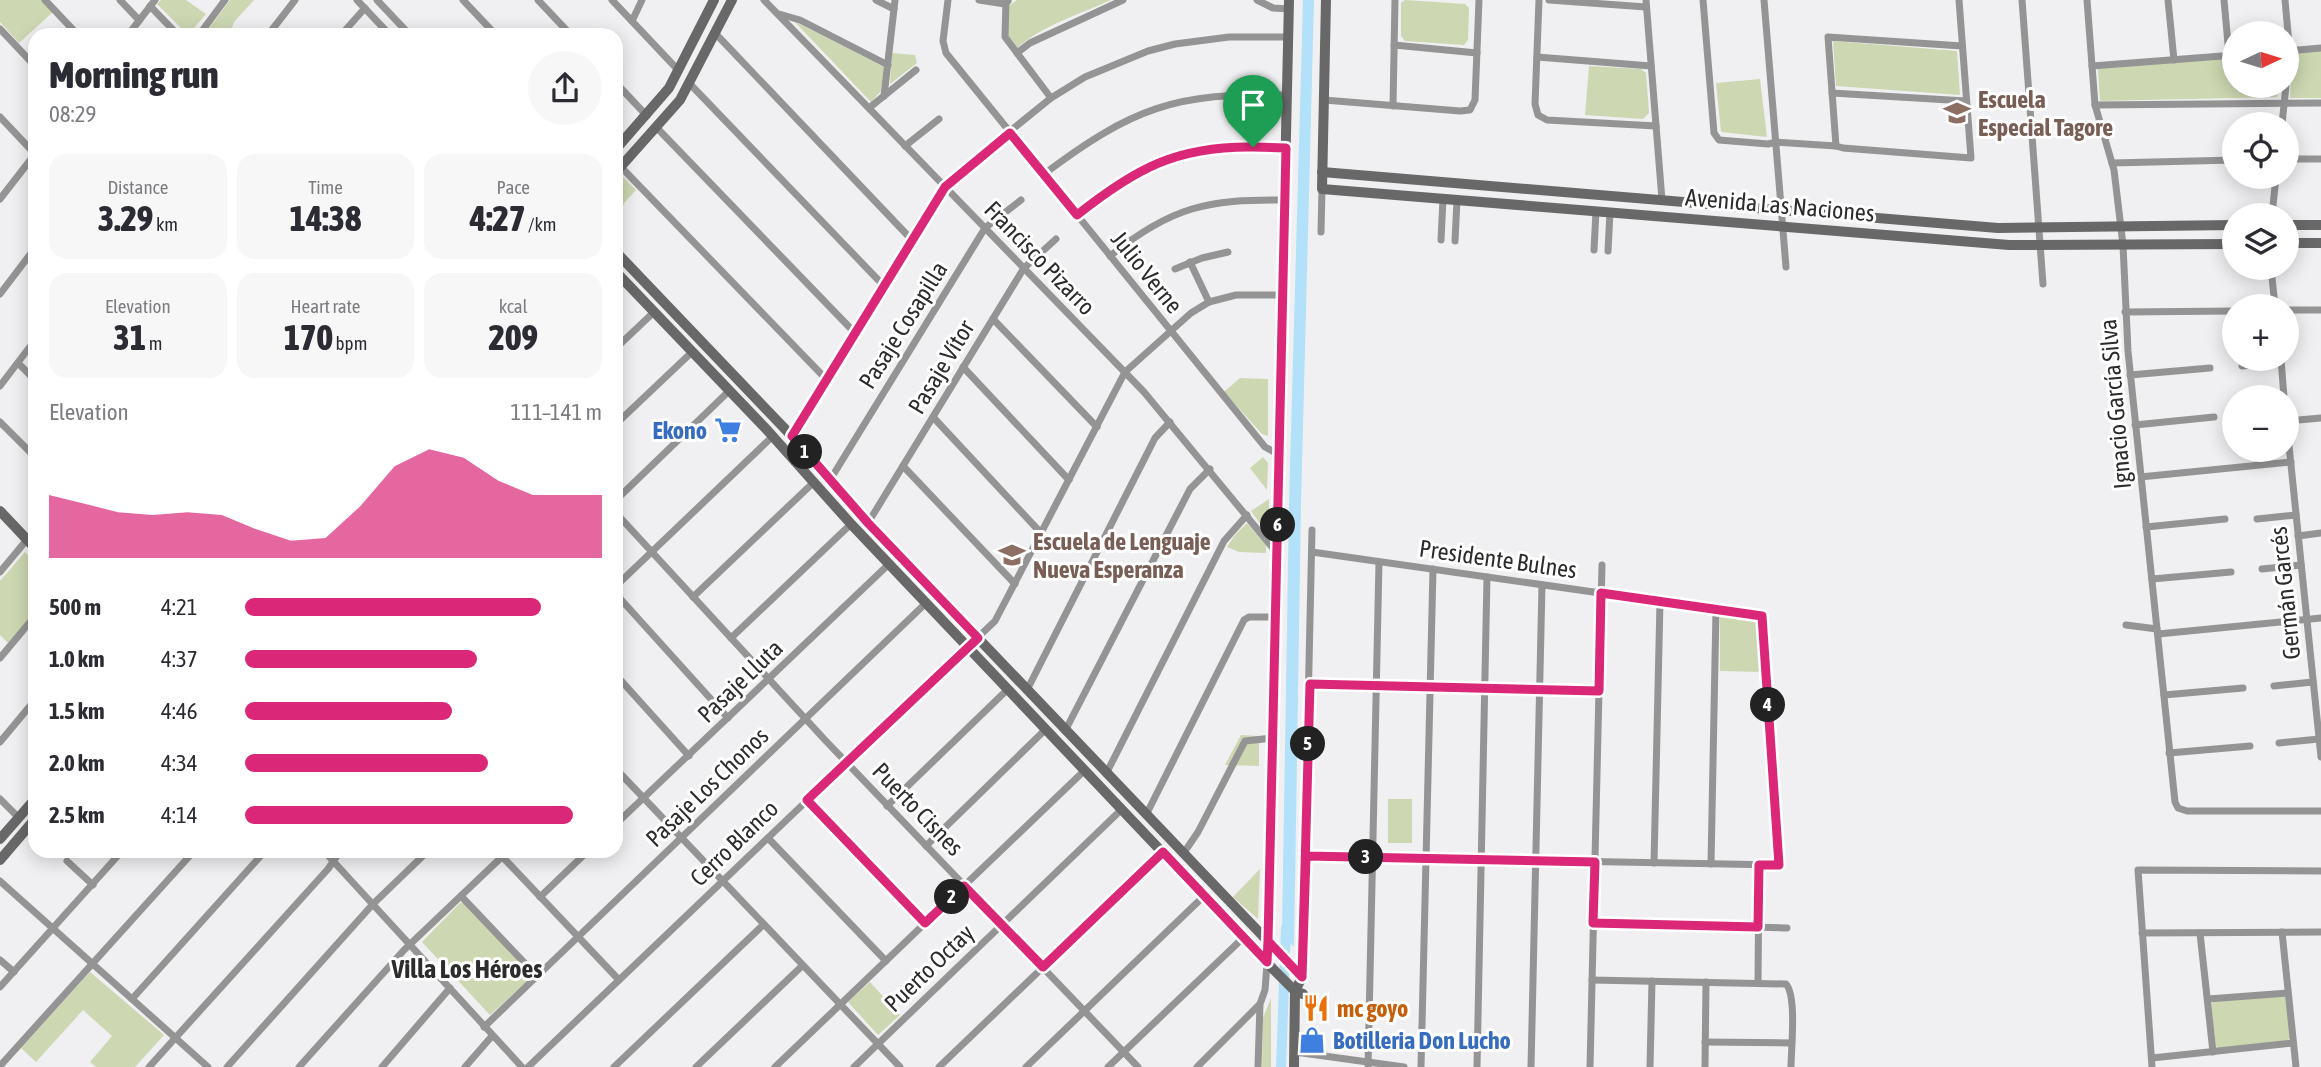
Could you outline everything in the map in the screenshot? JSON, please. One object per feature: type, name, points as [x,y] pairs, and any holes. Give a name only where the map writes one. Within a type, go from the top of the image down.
[{"type":"street","points":[[45,0],[71,28]]},
{"type":"street","points":[[120,0],[139,20]]},
{"type":"street","points":[[204,28],[225,0]]},
{"type":"street","points":[[273,28],[295,0]]},
{"type":"street","points":[[357,0],[384,28]]},
{"type":"street","points":[[377,0],[403,28]]},
{"type":"street","points":[[463,0],[489,28]]},
{"type":"street","points":[[538,0],[564,28]]},
{"type":"street","points":[[612,0],[679,71]]},
{"type":"street","points":[[632,21],[642,0]]},
{"type":"street","points":[[623,142],[669,88],[714,0]]},
{"type":"street","points":[[623,164],[675,107],[690,84],[732,0]]},
{"type":"street","name":"Francisco Pizarro","points":[[764,0],[1125,372],[1170,422],[1277,552]]},
{"type":"street","points":[[876,0],[894,9]]},
{"type":"street","points":[[884,96],[895,0]]},
{"type":"street","name":"Julio Verne","points":[[948,0],[944,49],[1265,447],[1278,454]]},
{"type":"street","points":[[979,0],[1007,1],[1004,37],[1051,98]]},
{"type":"street","points":[[1017,53],[1030,43],[1123,0]]},
{"type":"street","points":[[1257,0],[1273,8],[1289,5],[1278,454],[1271,944],[1270,965],[1260,1004],[1258,1067]]},
{"type":"street","points":[[1321,232],[1326,0]]},
{"type":"street","points":[[1392,106],[1395,0]]},
{"type":"street","points":[[1324,100],[1470,110],[1475,100],[1479,0]]},
{"type":"street","points":[[1539,0],[1535,108],[1541,117],[1551,120],[1656,126]]},
{"type":"street","points":[[1549,0],[1646,3],[1662,200]]},
{"type":"street","points":[[1703,0],[1717,138],[1970,158],[1959,0]]},
{"type":"street","points":[[1764,0],[1786,267]]},
{"type":"street","points":[[2022,0],[2043,284]]},
{"type":"street","name":"Ignacio García Silva","points":[[2087,0],[2095,105],[2112,163],[2123,245],[2130,375],[2176,806],[2187,811],[2321,811]]},
{"type":"street","points":[[2168,0],[2174,60]]},
{"type":"street","points":[[2224,0],[2227,21]]},
{"type":"street","points":[[2285,0],[2286,21]]},
{"type":"street","points":[[133,28],[153,3],[173,28]]},
{"type":"street","points":[[347,28],[365,8]]},
{"type":"street","points":[[778,13],[800,20],[888,65]]},
{"type":"street","points":[[0,29],[28,59]]},
{"type":"street","points":[[715,33],[912,240]]},
{"type":"street","points":[[792,436],[945,187],[1051,98],[1116,62],[1175,44],[1242,36],[1288,37]]},
{"type":"street","points":[[1836,146],[1828,37],[1962,46]]},
{"type":"street","points":[[1394,45],[1477,53]]},
{"type":"street","points":[[2300,50],[2321,48]]},
{"type":"street","points":[[2092,66],[2222,56]]},
{"type":"street","points":[[1537,57],[1651,66]]},
{"type":"street","points":[[869,108],[916,70]]},
{"type":"street","points":[[690,84],[884,286]]},
{"type":"street","points":[[623,90],[647,116]]},
{"type":"street","points":[[1832,93],[1966,101]]},
{"type":"street","points":[[1044,174],[1105,131],[1164,105],[1221,95],[1287,95]]},
{"type":"street","points":[[2283,112],[2285,98]]},
{"type":"street","points":[[2095,105],[2321,103]]},
{"type":"street","points":[[0,117],[28,147]]},
{"type":"street","points":[[905,146],[939,119]]},
{"type":"street","points":[[657,128],[855,333]]},
{"type":"street","points":[[1077,215],[1125,180],[1167,159],[1212,149],[1286,148]]},
{"type":"street","points":[[2299,159],[2321,159]]},
{"type":"street","points":[[2112,163],[2222,160]]},
{"type":"street","points":[[0,199],[28,163]]},
{"type":"street","name":"Avenida Las Naciones","points":[[1322,172],[1998,228],[2222,225]]},
{"type":"street","points":[[623,174],[827,380]]},
{"type":"street","name":"Avenida Las Naciones","points":[[1322,189],[2040,246],[2222,244]]},
{"type":"street","points":[[1441,240],[1443,199]]},
{"type":"street","name":"Pasaje Cosapilla","points":[[830,480],[985,228],[1021,200]]},
{"type":"street","points":[[1110,256],[1154,224],[1185,209],[1231,200],[1284,200]]},
{"type":"street","points":[[1455,241],[1457,200]]},
{"type":"street","points":[[1594,250],[1596,211]]},
{"type":"street","points":[[1608,251],[1611,212]]},
{"type":"street","points":[[2299,225],[2321,225]]},
{"type":"street","name":"Pasaje Vítor","points":[[868,523],[1024,268],[1056,239]]},
{"type":"street","points":[[2299,243],[2321,243]]},
{"type":"street","points":[[1175,270],[1190,262],[1228,252]]},
{"type":"street","points":[[0,294],[28,257]]},
{"type":"street","points":[[623,260],[792,436],[868,523],[1065,731],[1302,977]]},
{"type":"street","points":[[1190,262],[1209,302]]},
{"type":"street","points":[[623,280],[1296,991]]},
{"type":"street","name":"Cerro Blanco","points":[[528,1067],[997,618],[1125,372],[1191,313],[1209,302],[1236,295],[1283,295]]},
{"type":"street","points":[[2299,310],[2321,310]]},
{"type":"street","points":[[2125,313],[2222,311]]},
{"type":"street","points":[[623,341],[654,312]]},
{"type":"street","points":[[993,319],[1097,426]]},
{"type":"street","points":[[0,386],[28,349]]},
{"type":"street","points":[[623,417],[692,352]]},
{"type":"street","points":[[18,363],[28,373]]},
{"type":"street","points":[[963,367],[1069,480]]},
{"type":"street","points":[[2130,375],[2210,368]]},
{"type":"street","points":[[623,493],[729,391]]},
{"type":"street","points":[[933,417],[1041,533]]},
{"type":"street","points":[[2135,425],[2214,417]]},
{"type":"street","points":[[2299,422],[2321,418]]},
{"type":"street","points":[[0,422],[28,450]]},
{"type":"street","points":[[1027,690],[1155,438],[1170,422]]},
{"type":"street","points":[[623,579],[773,436]]},
{"type":"street","points":[[2140,477],[2291,462]]},
{"type":"street","name":"Germán Garcés","points":[[2291,462],[2321,757]]},
{"type":"street","points":[[903,466],[1015,584]]},
{"type":"street","points":[[1065,731],[1190,489],[1210,470]]},
{"type":"street","points":[[693,597],[814,482]]},
{"type":"street","points":[[0,511],[28,541]]},
{"type":"street","points":[[1106,774],[1224,541],[1247,515]]},
{"type":"street","points":[[2258,519],[2296,515]]},
{"type":"street","points":[[2146,527],[2225,519]]},
{"type":"street","name":"Puerto Cisnes","points":[[623,521],[846,763],[1138,1067]]},
{"type":"street","points":[[731,638],[851,524]]},
{"type":"street","points":[[1301,1067],[1296,991],[1302,977],[1312,530]]},
{"type":"street","points":[[2298,536],[2321,533]]},
{"type":"street","points":[[0,572],[28,547]]},
{"type":"street","name":"Presidente Bulnes","points":[[1312,552],[1762,616],[1779,865],[1759,865]]},
{"type":"street","points":[[1368,1064],[1379,562]]},
{"type":"street","name":"Pasaje Lluta","points":[[623,818],[889,564]]},
{"type":"street","points":[[1590,1067],[1602,565]]},
{"type":"street","points":[[2262,569],[2301,565]]},
{"type":"street","points":[[1421,1067],[1433,569]]},
{"type":"street","points":[[2152,579],[2231,572]]},
{"type":"street","points":[[1477,1067],[1487,577]]},
{"type":"street","points":[[1531,1067],[1542,585]]},
{"type":"street","points":[[623,602],[728,718]]},
{"type":"street","points":[[1654,863],[1660,602]]},
{"type":"street","name":"Pasaje Los Chonos","points":[[484,1027],[926,603]]},
{"type":"street","points":[[1711,864],[1716,610]]},
{"type":"street","points":[[1146,816],[1244,620],[1249,617],[1276,617]]},
{"type":"street","points":[[2126,625],[2157,632],[2321,618]]},
{"type":"street","points":[[0,658],[28,624]]},
{"type":"street","points":[[2274,686],[2313,682]]},
{"type":"street","points":[[623,683],[689,756]]},
{"type":"street","points":[[1310,684],[1599,691]]},
{"type":"street","points":[[2164,695],[2243,688]]},
{"type":"street","points":[[887,806],[1008,689]]},
{"type":"street","points":[[0,742],[28,708]]},
{"type":"street","points":[[926,846],[1046,729]]},
{"type":"street","points":[[1183,854],[1198,832],[1244,742],[1251,738],[1273,737]]},
{"type":"street","points":[[2279,744],[2319,739]]},
{"type":"street","points":[[2169,753],[2250,746]]},
{"type":"street","points":[[775,1067],[1085,770]]},
{"type":"street","points":[[623,777],[900,1067]]},
{"type":"street","points":[[0,799],[19,818]]},
{"type":"street","points":[[807,800],[925,923]]},
{"type":"street","points":[[0,839],[28,807]]},
{"type":"street","name":"Puerto Octay","points":[[854,1067],[1122,809]]},
{"type":"street","points":[[0,860],[28,827]]},
{"type":"street","points":[[768,838],[886,961]]},
{"type":"street","points":[[939,1067],[1163,852]]},
{"type":"street","points":[[1306,856],[1759,865],[1758,984]]},
{"type":"street","points":[[0,987],[116,858]]},
{"type":"street","points":[[0,1066],[188,858]]},
{"type":"street","points":[[132,999],[259,858]]},
{"type":"street","points":[[330,858],[522,1067]]},
{"type":"street","points":[[149,1067],[335,858]]},
{"type":"street","points":[[227,1067],[373,904],[421,858]]},
{"type":"street","points":[[299,1067],[411,944],[497,858]]},
{"type":"street","points":[[506,858],[619,980]]},
{"type":"street","points":[[540,897],[581,858]]},
{"type":"street","points":[[67,861],[93,885]]},
{"type":"street","points":[[2152,1067],[2138,870],[2321,871]]},
{"type":"street","points":[[0,880],[208,1067]]},
{"type":"street","points":[[461,896],[537,976]]},
{"type":"street","points":[[1026,1067],[1204,896]]},
{"type":"street","points":[[1593,923],[1787,928]]},
{"type":"street","points":[[614,1067],[763,925]]},
{"type":"street","points":[[2281,932],[2295,1067]]},
{"type":"street","points":[[2142,933],[2321,932]]},
{"type":"street","points":[[2200,933],[2213,1052]]},
{"type":"street","points":[[1108,1067],[1244,937]]},
{"type":"street","points":[[0,960],[14,972]]},
{"type":"street","points":[[696,1067],[802,966]]},
{"type":"street","points":[[1592,980],[1788,985],[1792,1013],[1791,1067]]},
{"type":"street","points":[[1650,1067],[1652,981]]},
{"type":"street","points":[[1705,1067],[1706,982]]},
{"type":"street","points":[[382,1067],[450,988]]},
{"type":"street","points":[[2208,999],[2288,993]]},
{"type":"street","points":[[1197,1067],[1260,1004]]},
{"type":"street","points":[[465,1067],[492,1036]]},
{"type":"street","points":[[1705,1041],[1791,1043]]},
{"type":"street","points":[[2152,1058],[2293,1043]]},
{"type":"street","points":[[1298,1052],[1404,1067]]},
{"type":"street","points":[[1294,1067],[1298,1052]]},
{"type":"green space","points":[[0,0],[42,0],[53,12],[35,28],[28,28],[28,35],[19,43],[0,22]]},
{"type":"green space","points":[[161,0],[186,0],[206,14],[194,28],[181,28],[157,4]]},
{"type":"green space","points":[[230,0],[254,0],[232,28],[209,28]]},
{"type":"green space","points":[[1017,0],[1111,0],[1050,26],[1017,48],[1007,34],[1007,7]]},
{"type":"green space","points":[[1405,0],[1465,4],[1469,8],[1468,40],[1464,45],[1405,41],[1401,36],[1401,3]]},
{"type":"green space","points":[[794,21],[884,67],[881,91],[871,102]]},
{"type":"green space","points":[[1833,41],[1957,51],[1960,95],[1836,86]]},
{"type":"green space","points":[[2321,49],[2321,98],[2300,98],[2300,51]]},
{"type":"green space","points":[[892,53],[915,55],[917,63],[890,84]]},
{"type":"green space","points":[[2222,58],[2222,98],[2233,98],[2100,101],[2098,69]]},
{"type":"green space","points":[[1589,66],[1641,69],[1646,73],[1649,113],[1643,119],[1585,115]]},
{"type":"green space","points":[[1760,79],[1767,137],[1721,132],[1716,83]]},
{"type":"green space","points":[[623,177],[636,190],[623,206]]},
{"type":"green space","points":[[1240,378],[1268,379],[1268,436],[1262,434],[1224,392]]},
{"type":"green space","points":[[1263,457],[1268,463],[1267,490],[1250,468]]},
{"type":"green space","points":[[1269,499],[1269,528],[1264,529],[1251,511]]},
{"type":"green space","points":[[1247,523],[1266,545],[1266,553],[1239,552],[1227,547]]},
{"type":"green space","points":[[25,552],[28,555],[28,619],[8,643],[0,635],[0,581]]},
{"type":"green space","points":[[1720,614],[1759,619],[1763,672],[1720,671]]},
{"type":"green space","points":[[1241,735],[1259,736],[1259,766],[1225,765]]},
{"type":"green space","points":[[1388,799],[1412,799],[1412,843],[1388,843]]},
{"type":"green space","points":[[1260,869],[1258,919],[1233,897]]},
{"type":"green space","points":[[464,902],[531,974],[531,978],[490,1015],[422,942]]},
{"type":"green space","points":[[90,972],[164,1035],[135,1067],[96,1067],[90,1062],[112,1036],[83,1010],[36,1062],[21,1048]]},
{"type":"green space","points":[[870,982],[900,1015],[878,1035],[848,1002]]},
{"type":"green space","points":[[2283,994],[2287,997],[2291,1037],[2287,1041],[2218,1049],[2211,1004],[2215,1001]]},
{"type":"green space","points":[[1271,998],[1271,1067],[1262,1067],[1263,1018]]},
{"type":"water","points":[[1303,0],[1314,0],[1301,504],[1294,947],[1282,933],[1289,504]]},
{"type":"waterway","points":[[1281,1067],[1286,928]]},
{"type":"place","name":"Escuela Especial Tagore","points":[[1957,113]]},
{"type":"place","name":"Ekono","points":[[728,430]]},
{"type":"place","name":"Escuela de Lenguaje Nueva Esperanza","points":[[1012,555]]},
{"type":"place","name":"mc goyo","points":[[1316,1008]]},
{"type":"place","name":"Botilleria Don Lucho","points":[[1312,1040]]},
{"type":"district","name":"Villa Los Héroes","points":[[467,969]]},
{"type":"route","points":[[1253,147],[1197,151],[1167,159],[1111,188],[1077,215],[1010,133],[945,187],[792,436],[844,497],[978,638],[807,800],[925,923],[964,886],[1043,967],[1163,852],[1267,962],[1268,941],[1302,977],[1306,856],[1595,862],[1593,923],[1758,927],[1759,865],[1779,865],[1762,616],[1601,593],[1599,691],[1310,684],[1302,977],[1293,967],[1268,941],[1286,148],[1253,147]]}]
